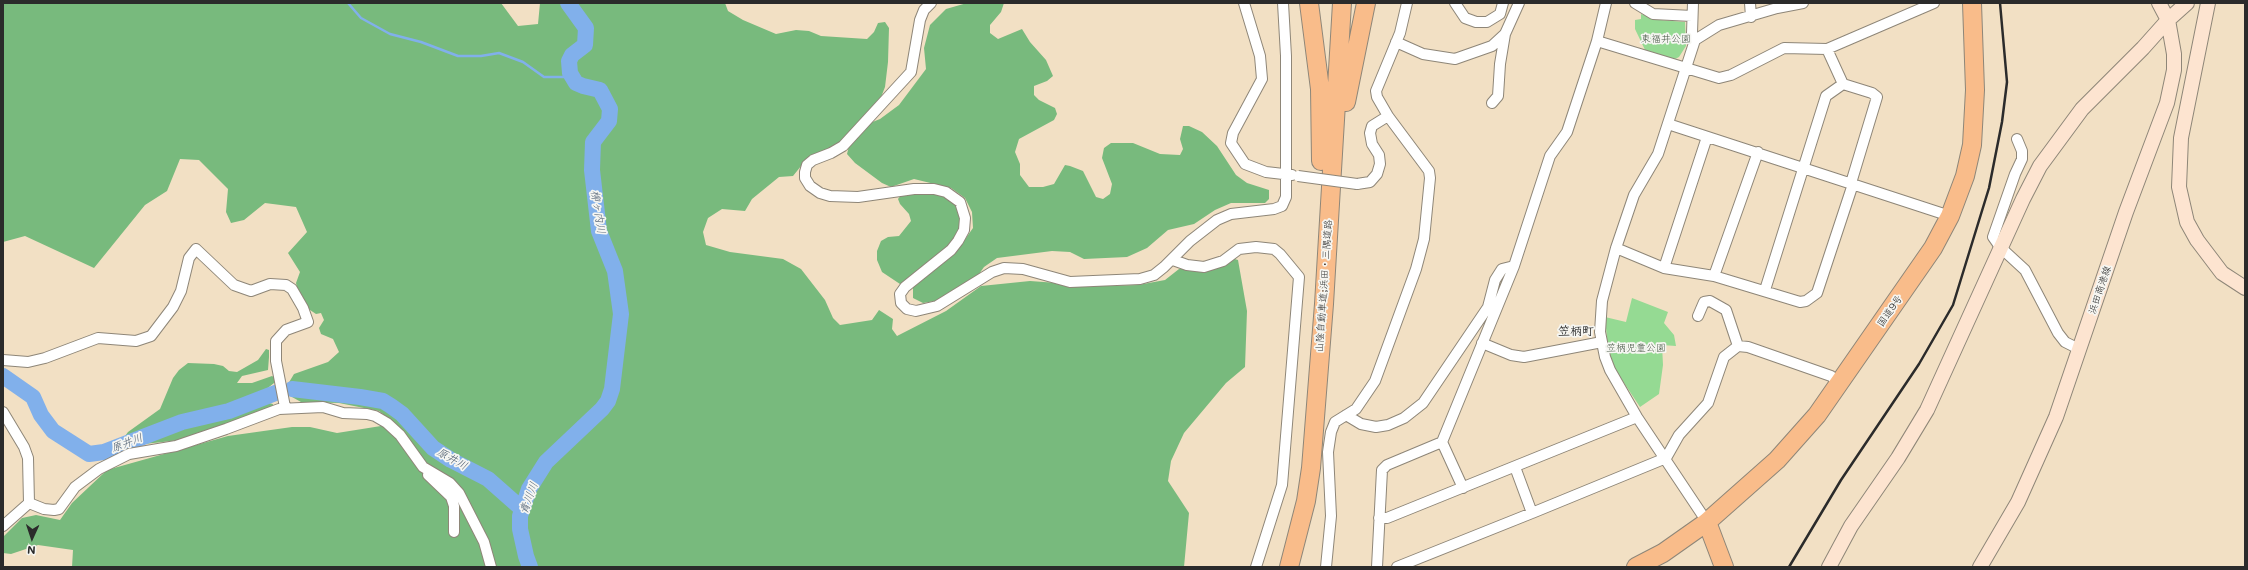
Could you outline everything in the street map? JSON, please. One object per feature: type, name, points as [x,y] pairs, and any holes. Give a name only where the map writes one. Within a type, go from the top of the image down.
[{"type":"highway","points":[[1309,3],[1320,89],[1324,304]]},
{"type":"highway","name":"山陰自動車道;浜田・三隅道路","points":[[1289,567],[1306,501],[1311,468],[1324,304],[1342,3]]},
{"type":"highway","points":[[1331,185],[1342,146],[1348,88],[1366,3]]},
{"type":"highway","name":"国道9号","points":[[1636,567],[1663,553],[1708,522],[1777,460],[1817,415],[1840,384],[1933,248],[1950,216],[1965,176],[1972,145],[1975,90],[1972,3]]},
{"type":"highway","points":[[1708,522],[1724,567]]},
{"type":"street","points":[[931,3],[924,10],[920,20],[911,72],[843,146],[831,153],[813,160],[807,166],[805,172],[805,178],[810,186],[820,193],[830,196],[858,197],[914,189],[934,189],[946,192],[960,202],[965,218],[964,230],[958,241],[951,250],[904,287],[900,294],[901,303],[907,309],[916,311],[937,306],[992,272],[1004,268],[1023,269],[1070,282],[1126,281],[1154,275],[1173,260],[1190,241],[1217,220],[1231,214],[1274,209],[1282,206],[1286,197],[1286,56],[1283,3]]},
{"type":"street","points":[[1244,3],[1260,56],[1262,79],[1233,133],[1232,143],[1245,164],[1266,172],[1356,184],[1370,182],[1377,174],[1380,164],[1379,155],[1372,144],[1370,133],[1372,126],[1388,116]]},
{"type":"street","points":[[1326,567],[1330,516],[1328,452],[1335,422],[1356,409],[1376,382],[1416,269],[1424,239],[1430,178],[1429,171],[1378,102],[1376,91],[1396,42],[1407,3]]},
{"type":"street","points":[[1455,3],[1465,18],[1476,22],[1487,22],[1500,14],[1504,3]]},
{"type":"street","points":[[1492,103],[1498,96],[1500,64],[1505,34],[1519,3]]},
{"type":"street","points":[[1377,567],[1379,518],[1384,467],[1442,442],[1514,266],[1550,156],[1567,132],[1597,41],[1606,3]]},
{"type":"street","points":[[1692,3],[1692,33],[1695,40]]},
{"type":"street","points":[[1750,3],[1751,17]]},
{"type":"street","points":[[1708,522],[1637,416],[1610,370],[1602,342],[1600,322],[1602,301],[1616,248],[1634,195],[1654,162],[1695,40],[1719,25],[1751,17],[1777,8],[1803,3]]},
{"type":"street","points":[[1597,41],[1719,78],[1731,75],[1784,48],[1827,49],[1934,3]]},
{"type":"street","name":"浜田商港線","points":[[1980,567],[2018,502],[2040,456],[2080,349],[2126,212],[2167,103],[2174,70],[2174,54],[2168,20],[2159,3]]},
{"type":"street","points":[[1829,567],[1851,526],[1898,458],[1927,410],[2000,247],[2040,166],[2082,109],[2143,48],[2168,20],[2187,3]]},
{"type":"street","points":[[2208,3],[2181,145],[2178,174],[2181,203],[2187,222],[2208,257],[2222,273],[2245,288]]},
{"type":"street","points":[[1637,4],[1652,14],[1692,16]]},
{"type":"street","points":[[1396,42],[1423,54],[1455,59],[1492,46],[1505,34]]},
{"type":"street","points":[[1616,248],[1664,268],[1714,276],[1765,290],[1800,302],[1810,300],[1814,296],[1852,184],[1878,100],[1872,93],[1843,84],[1827,49]]},
{"type":"street","points":[[1765,290],[1826,96],[1843,84]]},
{"type":"street","points":[[1668,124],[1758,152],[1950,216]]},
{"type":"street","points":[[1664,268],[1707,137]]},
{"type":"street","points":[[2017,139],[2022,151],[2022,160],[2015,174],[1993,236],[2000,247],[2025,270],[2065,342],[2080,349]]},
{"type":"street","points":[[1714,276],[1758,152]]},
{"type":"street","points":[[1173,260],[1187,265],[1204,266],[1223,260],[1239,250],[1256,247],[1274,249],[1299,277],[1282,485],[1256,567]]},
{"type":"street","points":[[3,360],[28,362],[45,358],[98,338],[136,341],[151,336],[175,303],[181,291],[189,258],[196,249],[234,285],[251,291],[270,284],[286,285],[292,289],[303,308],[308,322],[286,330],[276,341],[276,361],[285,408]]},
{"type":"street","points":[[1346,415],[1361,424],[1376,427],[1388,425],[1404,418],[1418,407],[1488,307],[1495,280],[1502,270],[1514,266]]},
{"type":"street","points":[[1698,316],[1704,302],[1710,301],[1726,310],[1738,346]]},
{"type":"street","points":[[1482,343],[1511,355],[1524,357],[1602,342]]},
{"type":"street","points":[[1398,567],[1666,458],[1679,436],[1708,403],[1724,357],[1738,346],[1748,347],[1831,376],[1840,384]]},
{"type":"street","points":[[29,503],[44,509],[59,509],[75,487],[99,469],[123,456],[141,451],[176,446],[285,408],[323,407],[343,413],[367,414],[375,416],[400,435],[425,469],[427,474],[451,497],[454,506],[454,532]]},
{"type":"street","points":[[3,412],[24,448],[28,458],[29,503],[3,526]]},
{"type":"street","points":[[1379,518],[1387,518],[1463,488],[1637,416]]},
{"type":"street","points":[[1442,442],[1463,488]]},
{"type":"street","points":[[1515,467],[1532,513]]},
{"type":"street","points":[[425,469],[450,483],[459,493],[484,542],[491,567]]},
{"type":"green space","points":[[3,3],[501,3],[518,26],[538,24],[540,3],[725,3],[728,11],[743,20],[776,34],[796,30],[809,31],[821,36],[867,39],[874,32],[878,23],[885,22],[889,28],[888,62],[885,87],[878,105],[842,142],[805,161],[793,176],[779,177],[752,199],[745,211],[722,209],[708,218],[703,232],[706,245],[730,252],[783,259],[801,269],[825,300],[833,318],[840,325],[872,320],[879,310],[893,319],[892,329],[897,336],[946,311],[981,286],[1030,281],[1099,286],[1138,285],[1165,280],[1179,269],[1223,264],[1231,258],[1238,260],[1247,311],[1245,367],[1226,383],[1184,433],[1171,461],[1168,481],[1189,513],[1184,567],[72,567],[73,550],[38,545],[11,554],[3,553],[3,537],[22,518],[36,515],[60,520],[72,503],[107,470],[228,436],[292,427],[310,427],[337,433],[381,426],[393,422],[379,411],[339,403],[301,402],[292,397],[288,384],[294,374],[328,362],[339,352],[333,339],[321,334],[319,328],[324,320],[321,313],[316,314],[310,310],[298,292],[296,283],[300,272],[288,253],[307,232],[296,207],[265,203],[244,220],[231,223],[226,212],[228,189],[199,160],[180,159],[167,191],[145,205],[94,268],[25,236],[3,242]]},
{"type":"green space","points":[[967,3],[1004,3],[1001,12],[990,25],[990,33],[998,39],[1022,29],[1030,42],[1046,60],[1053,76],[1047,81],[1034,86],[1034,95],[1039,100],[1055,108],[1057,114],[1054,120],[1019,139],[1015,152],[1020,164],[1020,175],[1029,187],[1043,187],[1054,184],[1065,165],[1083,171],[1096,197],[1103,199],[1110,194],[1112,184],[1102,158],[1104,148],[1111,143],[1133,143],[1160,154],[1180,155],[1183,149],[1180,139],[1183,126],[1189,126],[1202,132],[1217,146],[1236,175],[1247,183],[1269,190],[1269,199],[1265,203],[1231,203],[1215,210],[1194,224],[1168,230],[1147,248],[1127,257],[1084,259],[1070,252],[1052,251],[997,258],[984,267],[979,274],[935,301],[923,303],[913,298],[913,287],[961,245],[973,228],[972,212],[965,198],[951,188],[914,179],[891,187],[882,183],[855,163],[847,154],[849,146],[870,123],[880,119],[899,105],[926,69],[924,48],[930,25],[946,9]]},
{"type":"green space","name":"東福井公園","points":[[1641,14],[1660,20],[1685,22],[1686,46],[1679,57],[1673,60],[1646,52],[1635,29],[1635,20],[1641,19]]},
{"type":"green space","points":[[939,192],[956,202],[962,222],[959,232],[950,245],[900,284],[882,272],[877,260],[877,251],[881,241],[888,237],[899,236],[911,221],[909,214],[900,204],[898,199],[901,195]]},
{"type":"green space","name":"笠柄児童公園","points":[[1632,298],[1668,312],[1664,323],[1674,335],[1676,346],[1662,345],[1663,365],[1659,394],[1640,407],[1614,368],[1608,350],[1605,317],[1626,322]]},
{"type":"green space","points":[[266,349],[269,350],[268,370],[242,376],[237,383],[252,383],[272,376],[275,378],[274,383],[259,395],[261,401],[273,404],[272,408],[180,440],[136,445],[120,443],[128,432],[160,409],[173,378],[179,370],[188,363],[214,364],[223,366],[229,371],[237,372],[258,360]]},
{"type":"waterway","points":[[348,3],[361,18],[390,34],[421,42],[458,56],[481,56],[499,53],[523,62],[544,77],[573,77]]},
{"type":"waterway","name":"柳ヶ内川","points":[[530,567],[520,529],[520,516],[529,489],[546,462],[602,409],[608,401],[612,389],[621,314],[615,271],[599,231],[592,170],[593,142],[609,121],[610,109],[600,90],[576,83],[570,73],[569,61],[572,55],[585,45],[586,28],[568,3]]},
{"type":"waterway","name":"原井川","points":[[3,376],[33,397],[41,415],[53,431],[89,454],[104,452],[182,422],[229,411],[278,392]]},
{"type":"waterway","name":"原井川","points":[[292,389],[383,401],[402,414],[433,448],[451,460],[488,479],[522,509]]},
{"type":"railway","points":[[1789,567],[1841,480],[1919,364],[1953,305],[1989,188],[2002,122],[2007,82],[2000,3]]},
{"type":"district","name":"笠柄町","points":[[1576,331]]},
{"type":"water label","name":"青川川","points":[[529,498]]}]
